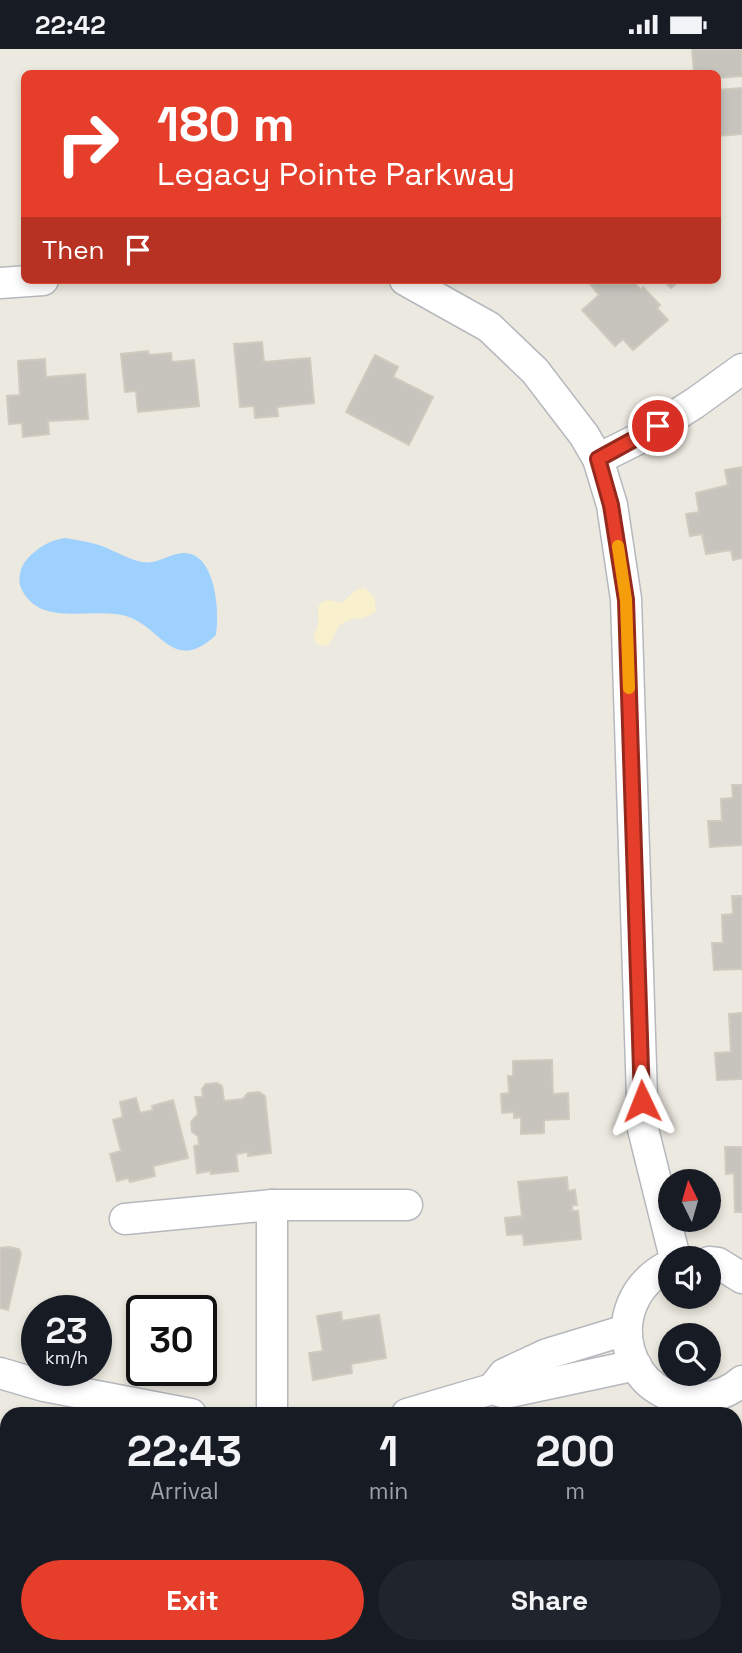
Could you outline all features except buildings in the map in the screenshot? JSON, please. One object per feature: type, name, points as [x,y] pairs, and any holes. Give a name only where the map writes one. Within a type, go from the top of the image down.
[{"type":"street","points":[[0,283],[21,282]]},
{"type":"street","points":[[412,284],[489,327],[536,371],[584,435],[598,459],[611,505],[626,600],[643,1129],[671,1246]]},
{"type":"street","points":[[598,459],[651,431],[742,369]]},
{"type":"street","points":[[272,1205],[272,1407]]},
{"type":"street","points":[[125,1219],[272,1205],[407,1205]]},
{"type":"street","points":[[721,1265],[742,1278]]},
{"type":"street","points":[[658,1271],[639,1288],[629,1308],[626,1330],[628,1348],[646,1379],[676,1405],[696,1399],[714,1405],[742,1381]]},
{"type":"street","points":[[431,1407],[492,1389],[505,1393],[626,1330]]},
{"type":"street","points":[[550,1368],[636,1365]]},
{"type":"street","points":[[0,1373],[116,1407]]},
{"type":"sand","points":[[365,588],[374,597],[376,610],[368,616],[343,623],[326,646],[317,644],[314,636],[320,604],[328,600],[342,603],[357,589]]},
{"type":"water","points":[[65,538],[102,546],[142,562],[153,562],[184,553],[195,556],[203,563],[214,586],[216,635],[202,646],[179,650],[129,617],[100,613],[69,614],[41,609],[30,601],[21,588],[19,580],[22,568],[28,558],[40,548]]},
{"type":"slow traffic","points":[[618,546],[626,600],[629,688]]},
{"type":"route","points":[[642,1101],[626,600],[611,505],[598,459],[658,426]]}]
